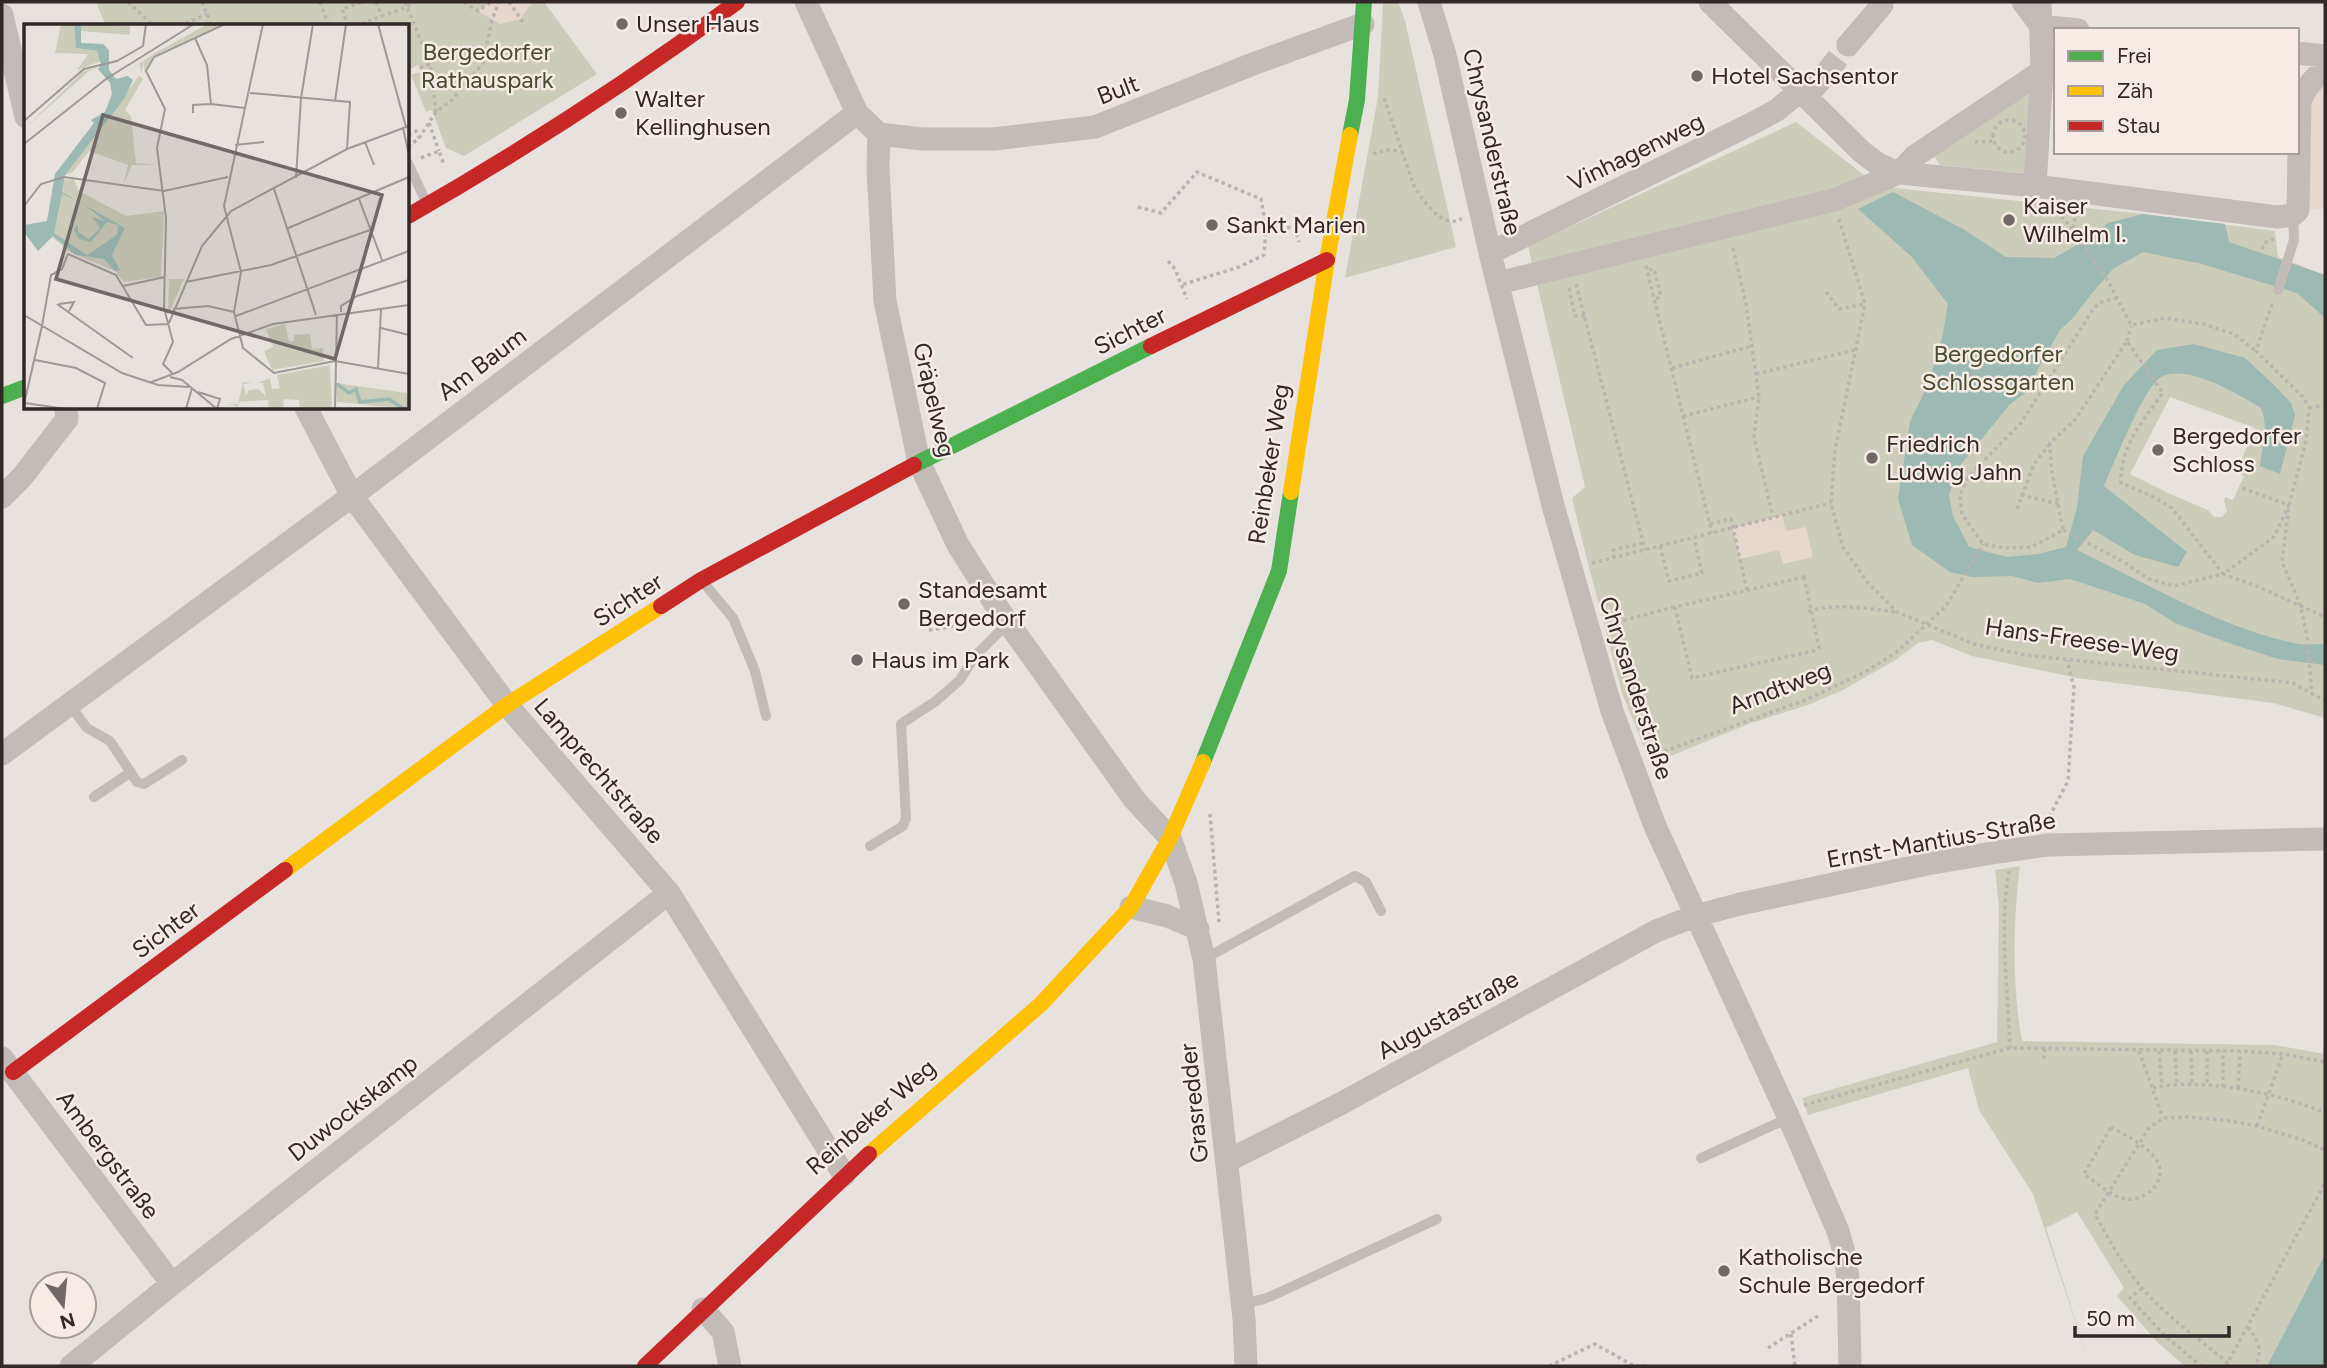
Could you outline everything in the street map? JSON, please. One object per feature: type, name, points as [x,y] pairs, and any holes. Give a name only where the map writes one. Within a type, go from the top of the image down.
[{"type":"street","points":[[410,215],[507,160],[630,80],[737,2]]},
{"type":"street","points":[[806,2],[857,113],[879,134]]},
{"type":"street","name":"Chrysanderstraße","points":[[1429,2],[1445,55],[1553,509],[1612,711],[1655,826],[1823,1195],[1845,1256],[1850,1366]]},
{"type":"street","points":[[1710,2],[1862,152],[1878,164],[1899,173],[2035,186],[2277,218],[2293,215],[2298,211],[2300,101],[2304,90],[2325,59],[2299,53]]},
{"type":"street","points":[[1848,45],[1882,2]]},
{"type":"street","points":[[2023,2],[2041,26],[2060,28]]},
{"type":"street","points":[[2035,186],[2042,71],[2040,2]]},
{"type":"street","name":"Bult","points":[[879,134],[922,139],[994,139],[1095,127],[1253,64],[1363,13]]},
{"type":"street","name":"Reinbeker Weg","points":[[645,1366],[844,1175],[1041,1004],[1131,907],[1170,838],[1203,763],[1279,571],[1327,260],[1357,100],[1363,13]]},
{"type":"street","points":[[2,15],[24,108]]},
{"type":"street","points":[[1498,283],[1834,200],[1899,173],[1915,156],[2042,71]]},
{"type":"street","name":"Vinhagenweg","points":[[1490,253],[1753,123],[1803,94],[1824,76]]},
{"type":"street","name":"Am Baum","points":[[2,754],[352,496],[857,113]]},
{"type":"street","name":"Gräpelweg","points":[[879,134],[878,169],[885,301],[919,463],[958,545],[1004,616],[1134,799],[1170,838]]},
{"type":"street","name":"Sichter","points":[[7,1065],[507,705],[701,580],[919,463],[1327,260]]},
{"type":"street","points":[[2,396],[24,388]]},
{"type":"street","points":[[2,497],[22,477],[67,419],[66,410]]},
{"type":"street","name":"Lamprechtstraße","points":[[307,410],[352,496],[507,705],[669,893],[844,1175]]},
{"type":"street","name":"Grasredder","points":[[1170,838],[1186,883],[1204,959],[1242,1304],[1246,1366]]},
{"type":"street","name":"Ernst-Mantius-Straße","points":[[1695,916],[1927,864],[2048,845],[2325,839]]},
{"type":"street","name":"Duwockskamp","points":[[71,1366],[669,893]]},
{"type":"street","points":[[1131,907],[1167,916],[1198,929]]},
{"type":"street","name":"Augustastraße","points":[[1227,1161],[1342,1103],[1657,931],[1695,916]]},
{"type":"street","name":"Ambergstraße","points":[[7,1065],[172,1284]]},
{"type":"street","points":[[703,1308],[723,1332],[730,1366]]},
{"type":"lane","points":[[410,167],[427,205]]},
{"type":"lane","points":[[2277,290],[2294,240],[2293,215]]},
{"type":"lane","points":[[701,580],[733,618],[754,671],[766,716]]},
{"type":"lane","points":[[870,846],[903,826],[905,818],[901,724],[936,701],[960,680],[1004,616]]},
{"type":"lane","points":[[69,704],[87,728],[110,741],[137,782],[144,784],[182,760]]},
{"type":"lane","points":[[94,797],[131,772]]},
{"type":"lane","points":[[1204,959],[1354,876],[1366,882],[1381,911]]},
{"type":"lane","points":[[1701,1158],[1787,1114]]},
{"type":"lane","points":[[1242,1304],[1276,1294],[1437,1219]]},
{"type":"path","points":[[128,2],[152,24]]},
{"type":"path","points":[[202,2],[211,24]]},
{"type":"path","points":[[320,2],[328,24]]},
{"type":"path","points":[[347,24],[342,9],[359,2]]},
{"type":"path","points":[[376,2],[382,16]]},
{"type":"path","points":[[367,24],[414,2]]},
{"type":"path","points":[[464,2],[478,11],[491,2]]},
{"type":"path","points":[[410,145],[483,63],[492,20],[499,2]]},
{"type":"path","points":[[509,2],[525,25]]},
{"type":"path","points":[[406,4],[430,64],[436,113]]},
{"type":"path","points":[[184,24],[207,15]]},
{"type":"path","points":[[420,68],[430,64]]},
{"type":"path","points":[[1380,86],[1419,195],[1440,217],[1451,221],[1481,215]]},
{"type":"path","points":[[2004,121],[2015,122],[2024,133],[2023,143],[2016,150],[2001,150],[1994,141],[1996,127],[2004,121]]},
{"type":"path","points":[[429,122],[454,190]]},
{"type":"path","points":[[410,132],[416,131],[419,138]]},
{"type":"path","points":[[1365,158],[1386,150],[1402,151]]},
{"type":"path","points":[[410,162],[439,151]]},
{"type":"path","points":[[1138,207],[1161,213],[1196,172],[1261,199],[1266,228],[1264,255],[1240,267],[1181,285]]},
{"type":"path","points":[[2017,509],[2034,464],[2050,443],[2075,420],[2127,341],[2131,325],[2108,281],[2073,230],[2079,193]]},
{"type":"path","name":"Hans-Freese-Weg","points":[[1834,200],[1865,304],[1835,450],[1831,503],[1843,547],[1868,583],[1897,612],[1975,644],[2025,655],[2293,683],[2325,701]]},
{"type":"path","points":[[1727,225],[1746,304],[1759,397],[1754,437],[1773,517]]},
{"type":"path","points":[[1266,228],[1295,228],[1307,268]]},
{"type":"path","points":[[2040,240],[2073,230]]},
{"type":"path","points":[[1168,261],[1175,269],[1187,299],[1203,320]]},
{"type":"path","points":[[1647,271],[1654,269],[1661,296],[1655,300]]},
{"type":"path","points":[[1649,279],[1712,533]]},
{"type":"path","points":[[1585,316],[1575,316],[1568,288],[1577,288],[1585,316],[1645,550]]},
{"type":"path","points":[[2256,351],[2277,290]]},
{"type":"path","points":[[1826,292],[1839,309],[1865,304]]},
{"type":"path","points":[[2066,531],[2032,547],[2005,548],[1983,544],[1962,514],[1960,495],[1968,477],[2021,423],[2094,307],[2101,302],[2117,298]]},
{"type":"path","points":[[2131,325],[2166,318],[2203,324],[2234,334],[2256,351],[2304,398],[2309,408],[2306,441],[2289,505],[2281,562],[2300,604],[2307,636],[2312,694]]},
{"type":"path","points":[[2127,341],[2163,393],[2130,442],[2120,464],[2121,483],[2172,508],[2223,574],[2300,604],[2325,617]]},
{"type":"path","points":[[1672,368],[1752,346]]},
{"type":"path","points":[[1756,374],[1855,350]]},
{"type":"path","points":[[1683,416],[1759,397]]},
{"type":"path","points":[[2309,408],[2325,405]]},
{"type":"path","points":[[2050,443],[2051,467],[2066,531]]},
{"type":"path","points":[[2239,487],[2289,505]]},
{"type":"path","points":[[2021,495],[2059,504]]},
{"type":"path","points":[[1643,543],[1613,550],[1614,558],[1831,503]]},
{"type":"path","points":[[2066,531],[2123,561],[2149,579],[2174,586],[2223,574],[2274,537],[2289,505]]},
{"type":"path","points":[[1710,524],[1731,519],[1747,590]]},
{"type":"path","points":[[1660,546],[1669,581],[1702,573],[1694,537]]},
{"type":"path","name":"Arndtweg","points":[[1631,764],[1808,699],[1865,672],[1898,651],[1946,606],[1983,544]]},
{"type":"path","points":[[1588,629],[1675,607],[1804,577],[1819,647],[1817,650],[1692,678],[1675,607]]},
{"type":"path","points":[[1810,611],[1828,606],[1897,612]]},
{"type":"path","points":[[929,630],[1004,616]]},
{"type":"path","points":[[2010,1048],[2007,886],[2022,849],[2050,816],[2068,781],[2074,687],[2067,660]]},
{"type":"path","points":[[1198,929],[1219,923],[1210,812]]},
{"type":"path","points":[[1787,1114],[2010,1048],[2240,1051],[2283,1054],[2325,1062]]},
{"type":"path","points":[[2044,1059],[2045,1048]]},
{"type":"path","points":[[2139,1051],[2163,1118]]},
{"type":"path","points":[[2160,1051],[2162,1086]]},
{"type":"path","points":[[2175,1051],[2177,1085]]},
{"type":"path","points":[[2191,1051],[2192,1085]]},
{"type":"path","points":[[2207,1051],[2207,1086]]},
{"type":"path","points":[[2223,1051],[2223,1087]]},
{"type":"path","points":[[2238,1088],[2240,1051]]},
{"type":"path","points":[[2258,1126],[2283,1054]]},
{"type":"path","points":[[2153,1088],[2177,1085],[2238,1088],[2312,1107],[2325,1113]]},
{"type":"path","points":[[2325,1150],[2258,1126],[2188,1117],[2163,1118],[2149,1128],[2095,1214],[2113,1249],[2142,1288],[2227,1364],[2325,1184]]},
{"type":"path","points":[[2111,1127],[2150,1150],[2157,1160],[2159,1175],[2152,1189],[2140,1198],[2127,1200],[2110,1191],[2084,1174],[2111,1127]]},
{"type":"path","points":[[2142,1288],[2130,1298],[2164,1335],[2201,1366]]},
{"type":"path","points":[[1768,1348],[1821,1314]]},
{"type":"path","points":[[2247,1327],[2259,1342],[2260,1355],[2256,1366]]},
{"type":"path","points":[[1791,1334],[1795,1366]]},
{"type":"path","points":[[1549,1366],[1595,1344],[1634,1366],[1647,1366]]},
{"type":"green space","name":"Bergedorfer Rathauspark","points":[[96,2],[544,2],[597,74],[464,156],[446,148],[432,110],[426,112],[411,75],[421,72],[418,65],[410,69],[410,24],[204,24],[203,21],[195,24],[105,24]]},
{"type":"green space","points":[[1383,2],[1398,2],[1405,21],[1456,247],[1345,278],[1378,97]]},
{"type":"green space","points":[[2031,90],[2032,168],[2024,173],[1940,165],[1935,158],[1937,149]]},
{"type":"green space","name":"Bergedorfer Schlossgarten","points":[[1796,122],[1864,175],[1895,188],[2275,231],[2278,257],[2325,275],[2325,718],[2273,703],[2077,678],[1972,656],[1932,640],[1918,643],[1897,659],[1843,690],[1808,705],[1751,723],[1651,764],[1622,693],[1572,498],[1585,487],[1528,246]],"holes":[[[2170,397],[2255,428],[2236,472],[2244,476],[2233,500],[2225,497],[2227,511],[2222,517],[2214,517],[2208,510],[2130,474]]]},
{"type":"green space","points":[[2020,866],[2015,954],[2016,999],[2022,1041],[2274,1045],[2325,1054],[2325,1254],[2267,1366],[2185,1366],[2158,1343],[2117,1296],[2124,1288],[2077,1212],[2046,1228],[2090,1366],[2033,1194],[1979,1110],[1968,1068],[1808,1115],[1802,1098],[1997,1042],[1999,908],[1995,870]]},
{"type":"shaded area","points":[[491,2],[532,2],[520,19],[500,24],[478,11]]},
{"type":"shaded area","points":[[2325,76],[2325,209],[2308,209],[2307,104]]},
{"type":"shaded area","points":[[1782,515],[1786,531],[1806,527],[1813,557],[1783,564],[1779,550],[1740,559],[1733,528]]},
{"type":"water","points":[[1893,192],[1963,229],[2006,257],[2054,258],[2086,240],[2108,223],[2143,214],[2225,224],[2229,242],[2325,275],[2325,318],[2297,293],[2202,264],[2143,252],[2113,269],[2060,330],[2024,394],[2010,404],[1958,468],[1949,495],[1953,516],[1969,547],[2007,557],[2038,554],[2066,547],[2077,507],[2083,456],[2124,385],[2157,350],[2194,344],[2245,358],[2291,403],[2295,415],[2280,474],[2260,466],[2265,429],[2261,408],[2226,388],[2198,377],[2172,374],[2161,377],[2138,411],[2104,486],[2187,552],[2178,567],[2135,555],[2093,530],[2077,550],[2182,603],[2237,626],[2297,644],[2325,644],[2325,665],[2278,659],[2232,644],[2177,624],[2145,604],[2070,579],[2038,583],[2012,576],[1972,577],[1950,572],[1912,545],[1898,499],[1910,422],[1929,382],[1948,304],[1911,256],[1858,209]]},
{"type":"water","points":[[2325,1254],[2325,1366],[2267,1366]]},
{"type":"tunnel","points":[[1824,76],[1848,45]]},
{"type":"traffic: fast","points":[[1350,135],[1357,100],[1364,2]]},
{"type":"traffic: fast","points":[[914,465],[1151,346]]},
{"type":"traffic: fast","points":[[2,396],[24,388]]},
{"type":"traffic: fast","points":[[1203,762],[1279,571],[1291,492]]},
{"type":"traffic: slow","points":[[1291,492],[1327,260],[1350,135]]},
{"type":"traffic: slow","points":[[285,870],[507,705],[661,606]]},
{"type":"traffic: slow","points":[[869,1154],[1041,1004],[1131,907],[1170,838],[1203,762]]},
{"type":"traffic: jam","points":[[410,215],[576,114],[737,2]]},
{"type":"traffic: jam","points":[[1151,346],[1327,260]]},
{"type":"traffic: jam","points":[[661,606],[701,580],[914,465]]},
{"type":"traffic: jam","points":[[13,1072],[285,870]]},
{"type":"traffic: jam","points":[[645,1366],[869,1154]]},
{"type":"place","name":"Unser Haus","points":[[622,24]]},
{"type":"place","name":"Hotel Sachsentor","points":[[1697,76]]},
{"type":"place","name":"Walter Kellinghusen","points":[[621,113]]},
{"type":"place","name":"Kaiser Wilhelm I.","points":[[2009,220]]},
{"type":"place","name":"Sankt Marien","points":[[1212,225]]},
{"type":"place","name":"Bergedorfer Schloss","points":[[2158,450]]},
{"type":"place","name":"Friedrich Ludwig Jahn","points":[[1872,458]]},
{"type":"place","name":"Standesamt Bergedorf","points":[[904,604]]},
{"type":"place","name":"Haus im Park","points":[[857,660]]},
{"type":"place","name":"Katholische Schule Bergedorf","points":[[1724,1271]]}]
